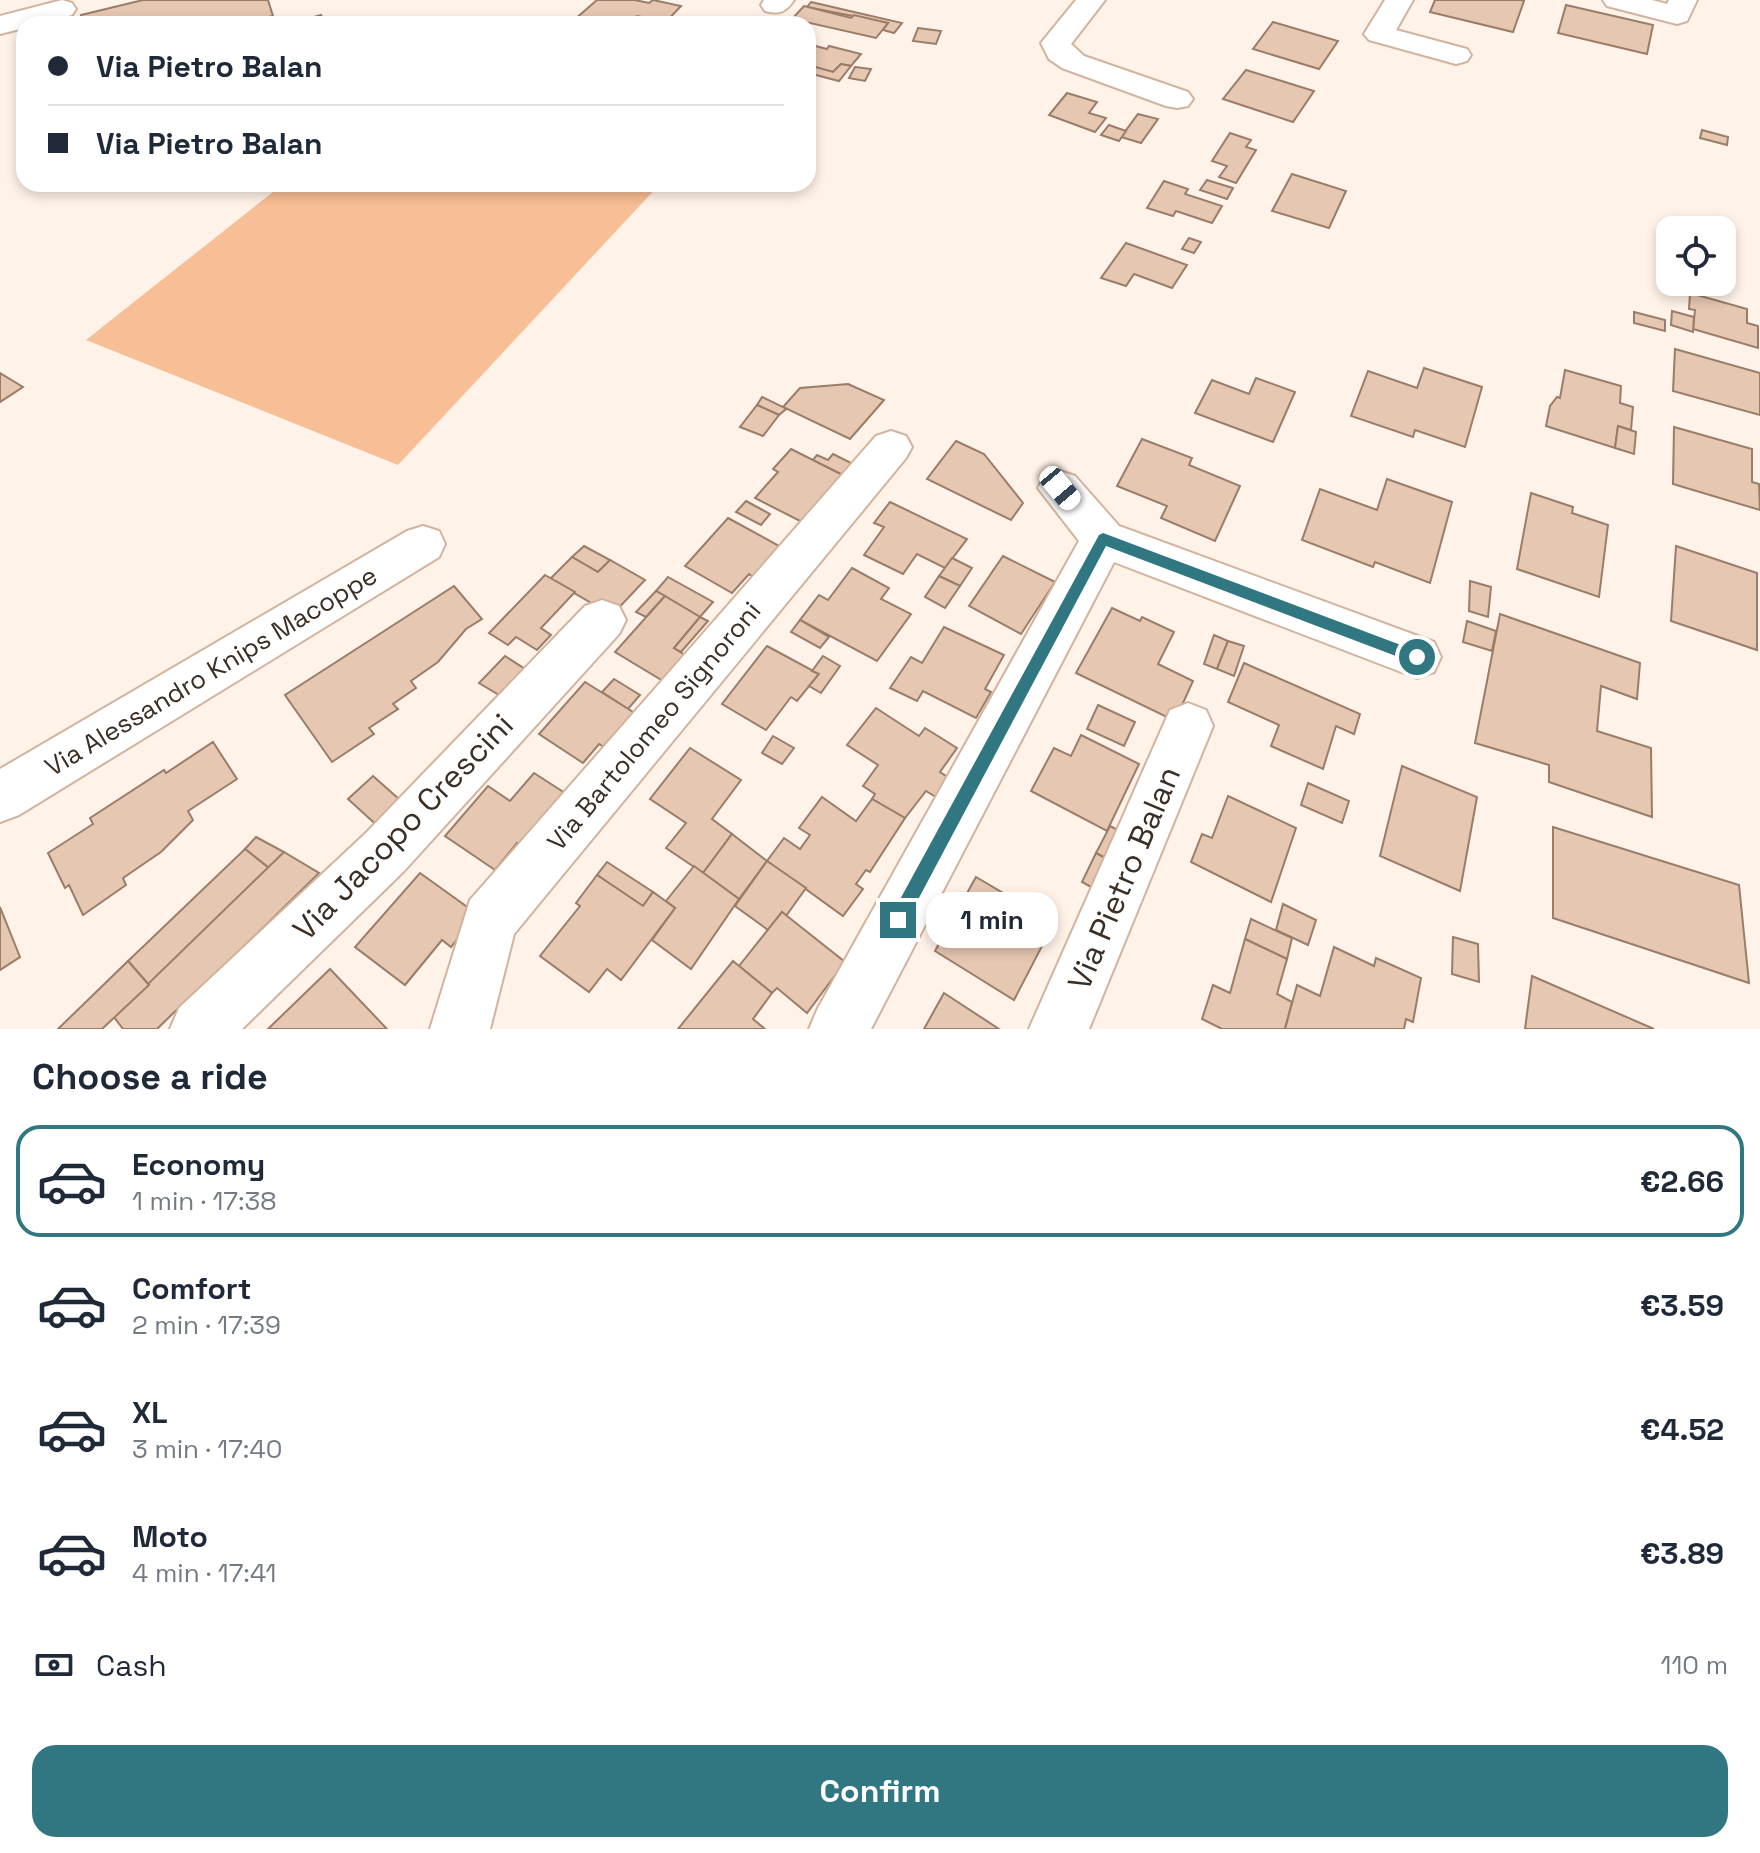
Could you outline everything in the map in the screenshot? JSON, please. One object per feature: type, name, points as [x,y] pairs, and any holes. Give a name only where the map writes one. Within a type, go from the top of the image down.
[{"type":"street","points":[[1091,0],[1060,35],[1056,43],[1060,53],[1073,62],[1177,99]]},
{"type":"street","points":[[1399,0],[1379,34],[1456,55]]},
{"type":"street","points":[[1617,0],[1677,15],[1683,0]]},
{"type":"street","points":[[35,16],[62,9]]},
{"type":"street","name":"Via Bartolomeo Signoroni","points":[[460,1029],[490,920],[891,447]]},
{"type":"street","points":[[1060,488],[1103,539],[1417,657]]},
{"type":"street","points":[[839,1029],[1103,539]]},
{"type":"street","name":"Via Alessandro Knips Macoppe","points":[[0,797],[423,544]]},
{"type":"street","name":"Via Jacopo Crescini","points":[[200,1029],[385,852],[602,620]]},
{"type":"street","name":"Via Pietro Balan","points":[[1059,1029],[1188,726]]},
{"type":"shaded area","points":[[273,192],[653,192],[398,465],[86,340]]},
{"type":"building","points":[[143,0],[268,0],[273,16],[81,16]]},
{"type":"building","points":[[597,0],[649,3],[653,0],[681,6],[672,16],[579,16]]},
{"type":"building","points":[[1435,0],[1524,1],[1513,32],[1430,12]]},
{"type":"building","points":[[811,2],[902,23],[894,33],[883,30],[888,23],[807,7]]},
{"type":"building","points":[[1566,5],[1653,25],[1647,54],[1558,33]]},
{"type":"building","points":[[804,6],[851,18],[854,15],[888,23],[876,38],[816,24],[816,16],[795,16]]},
{"type":"building","points":[[1273,22],[1338,41],[1319,69],[1253,49]]},
{"type":"building","points":[[918,28],[941,31],[936,44],[913,41]]},
{"type":"building","points":[[816,46],[861,54],[851,66],[841,64],[833,72],[816,67]]},
{"type":"building","points":[[841,64],[851,66],[839,81],[816,75],[816,67],[833,72]]},
{"type":"building","points":[[855,67],[871,69],[865,81],[849,78]]},
{"type":"building","points":[[1246,70],[1314,91],[1293,122],[1223,99]]},
{"type":"building","points":[[1067,93],[1097,102],[1089,113],[1106,118],[1095,132],[1049,115]]},
{"type":"building","points":[[1138,114],[1158,119],[1141,143],[1121,137]]},
{"type":"building","points":[[1109,125],[1126,131],[1119,141],[1101,135]]},
{"type":"building","points":[[1702,130],[1728,137],[1727,145],[1700,138]]},
{"type":"building","points":[[1230,133],[1251,140],[1246,147],[1256,150],[1236,183],[1219,177],[1227,166],[1212,161]]},
{"type":"building","points":[[1292,174],[1346,191],[1329,228],[1272,211]]},
{"type":"building","points":[[1207,180],[1233,188],[1227,199],[1200,190]]},
{"type":"building","points":[[1164,181],[1188,189],[1185,194],[1222,206],[1212,223],[1176,211],[1173,216],[1147,208]]},
{"type":"building","points":[[1189,238],[1201,242],[1194,253],[1182,249]]},
{"type":"building","points":[[1126,243],[1187,265],[1172,288],[1134,274],[1126,286],[1101,278]]},
{"type":"building","points":[[1690,296],[1701,296],[1747,309],[1747,323],[1758,326],[1758,348],[1693,329],[1695,310],[1689,309]]},
{"type":"building","points":[[1672,311],[1694,317],[1693,332],[1671,325]]},
{"type":"building","points":[[1634,312],[1665,320],[1665,331],[1634,323]]},
{"type":"building","points":[[1675,349],[1760,373],[1760,415],[1673,391]]},
{"type":"building","points":[[1424,368],[1482,387],[1465,447],[1415,430],[1413,437],[1351,416],[1368,371],[1417,388]]},
{"type":"building","points":[[1565,370],[1621,386],[1620,403],[1633,407],[1631,430],[1618,426],[1615,448],[1546,426],[1550,406],[1557,397],[1560,398]]},
{"type":"building","points":[[0,373],[23,387],[0,402]]},
{"type":"building","points":[[1256,378],[1295,392],[1273,442],[1195,413],[1212,380],[1249,394]]},
{"type":"building","points":[[848,384],[884,400],[850,439],[783,407],[800,388]]},
{"type":"building","points":[[762,397],[786,409],[779,415],[757,405]]},
{"type":"building","points":[[757,405],[779,415],[763,436],[740,427]]},
{"type":"building","points":[[1618,426],[1636,432],[1634,454],[1615,448]]},
{"type":"building","points":[[1674,427],[1752,449],[1752,482],[1759,484],[1760,510],[1673,484]]},
{"type":"building","points":[[1142,439],[1192,458],[1189,465],[1240,486],[1215,541],[1161,518],[1167,506],[1117,486]]},
{"type":"building","points":[[956,441],[984,454],[1023,503],[1011,520],[927,479]]},
{"type":"building","points":[[791,449],[843,475],[804,523],[755,498],[778,472],[773,469]]},
{"type":"building","points":[[833,454],[853,464],[843,475],[813,460],[817,455],[828,460]]},
{"type":"building","points":[[1387,479],[1452,502],[1430,583],[1375,562],[1373,567],[1302,540],[1320,489],[1377,510]]},
{"type":"building","points":[[1531,493],[1573,507],[1572,513],[1608,525],[1599,597],[1517,569]]},
{"type":"building","points":[[746,501],[770,514],[761,525],[736,512]]},
{"type":"building","points":[[890,502],[967,539],[945,568],[917,554],[903,574],[864,555],[884,527],[874,523]]},
{"type":"building","points":[[728,518],[783,548],[756,579],[749,574],[732,593],[685,566]]},
{"type":"building","points":[[584,546],[610,560],[598,572],[572,557]]},
{"type":"building","points":[[1676,546],[1757,573],[1757,650],[1671,621]]},
{"type":"building","points":[[1003,556],[1055,582],[1021,634],[969,606]]},
{"type":"building","points":[[572,557],[598,572],[610,560],[645,580],[612,615],[550,579]]},
{"type":"building","points":[[952,558],[972,568],[960,586],[939,576]]},
{"type":"building","points":[[852,568],[889,588],[881,599],[911,614],[877,661],[800,620],[819,595],[828,600]]},
{"type":"building","points":[[545,575],[575,592],[541,628],[551,635],[537,650],[516,637],[508,645],[489,633]]},
{"type":"building","points":[[939,576],[960,586],[945,608],[925,597]]},
{"type":"building","points":[[668,577],[713,602],[700,617],[656,591]]},
{"type":"building","points":[[1470,581],[1491,587],[1488,617],[1469,611]]},
{"type":"building","points":[[454,586],[482,619],[466,629],[438,662],[411,681],[416,688],[393,704],[398,709],[369,728],[374,734],[332,762],[285,695]]},
{"type":"building","points":[[656,591],[665,596],[646,617],[636,612]]},
{"type":"building","points":[[665,596],[700,617],[674,648],[685,655],[663,681],[615,652]]},
{"type":"building","points":[[1112,608],[1140,621],[1142,617],[1174,632],[1158,664],[1193,681],[1175,721],[1076,673]]},
{"type":"building","points":[[1500,614],[1640,663],[1637,699],[1601,686],[1597,731],[1651,748],[1652,817],[1549,782],[1549,765],[1475,743]]},
{"type":"building","points":[[700,617],[708,621],[681,652],[674,648]]},
{"type":"building","points":[[800,620],[829,637],[820,648],[791,632]]},
{"type":"building","points":[[1467,621],[1496,631],[1492,651],[1463,642]]},
{"type":"building","points":[[944,627],[1004,655],[985,689],[991,692],[976,718],[923,691],[917,701],[890,688],[911,657],[922,663]]},
{"type":"building","points":[[1214,635],[1228,641],[1217,669],[1204,664]]},
{"type":"building","points":[[1228,641],[1244,646],[1234,676],[1217,669]]},
{"type":"building","points":[[767,646],[819,674],[797,701],[791,697],[766,730],[722,704]]},
{"type":"building","points":[[505,656],[539,678],[514,704],[479,683]]},
{"type":"building","points":[[823,656],[840,666],[821,693],[809,686],[819,674],[812,671]]},
{"type":"building","points":[[1244,663],[1360,714],[1354,734],[1336,726],[1323,769],[1271,746],[1279,725],[1228,702]]},
{"type":"building","points":[[614,679],[640,695],[628,709],[602,692]]},
{"type":"building","points":[[585,682],[641,717],[612,752],[599,744],[583,763],[539,734]]},
{"type":"building","points":[[1098,705],[1135,722],[1124,746],[1087,729]]},
{"type":"building","points":[[876,708],[919,736],[925,728],[957,748],[940,772],[949,778],[936,797],[926,791],[905,818],[872,799],[875,794],[863,786],[878,765],[847,745]]},
{"type":"building","points":[[1081,735],[1139,764],[1107,831],[1031,791],[1054,748],[1071,756]]},
{"type":"building","points":[[773,736],[794,748],[782,764],[762,753]]},
{"type":"building","points":[[213,742],[237,779],[188,811],[193,820],[161,852],[123,878],[126,885],[83,915],[69,885],[65,888],[48,853],[93,824],[90,818]]},
{"type":"building","points":[[690,748],[741,780],[712,819],[732,834],[703,873],[666,848],[686,823],[650,799]]},
{"type":"building","points":[[1402,766],[1477,797],[1460,891],[1380,856]]},
{"type":"building","points":[[534,773],[568,795],[524,849],[517,843],[495,870],[445,836],[488,786],[510,801]]},
{"type":"building","points":[[373,776],[408,807],[383,831],[348,799]]},
{"type":"building","points":[[1308,783],[1349,801],[1342,823],[1301,805]]},
{"type":"building","points":[[1228,796],[1296,828],[1271,902],[1191,862],[1202,834],[1212,838]]},
{"type":"building","points":[[822,797],[856,821],[872,799],[905,818],[870,872],[866,870],[856,884],[863,889],[843,916],[767,861],[784,838],[800,849],[810,835],[799,828]]},
{"type":"building","points":[[1110,826],[1133,838],[1120,866],[1096,853]]},
{"type":"building","points":[[1553,827],[1739,885],[1749,983],[1553,918]]},
{"type":"building","points":[[732,834],[767,861],[739,899],[703,873]]},
{"type":"building","points":[[256,837],[284,852],[269,868],[245,849]]},
{"type":"building","points":[[245,849],[269,868],[149,985],[128,961]]},
{"type":"building","points":[[284,852],[319,873],[227,963],[234,978],[210,1002],[196,991],[157,1029],[123,1029],[114,1017]]},
{"type":"building","points":[[1096,853],[1120,866],[1106,895],[1082,882]]},
{"type":"building","points":[[767,861],[806,888],[786,916],[782,912],[768,930],[735,906]]},
{"type":"building","points":[[607,862],[653,892],[643,906],[597,875]]},
{"type":"building","points":[[694,866],[739,899],[691,969],[652,940],[675,908],[666,901]]},
{"type":"building","points":[[420,873],[477,914],[451,947],[442,940],[405,985],[355,947]]},
{"type":"building","points":[[597,875],[643,906],[653,892],[675,908],[621,980],[607,969],[589,992],[540,956],[580,906],[576,903]]},
{"type":"building","points":[[976,877],[1054,923],[1014,1000],[935,951]]},
{"type":"building","points":[[1283,904],[1316,920],[1308,945],[1276,930]]},
{"type":"building","points":[[0,907],[20,957],[0,970]]},
{"type":"building","points":[[782,912],[845,962],[807,1013],[777,988],[772,993],[739,966]]},
{"type":"building","points":[[1251,919],[1292,938],[1287,959],[1245,939]]},
{"type":"building","points":[[1453,937],[1478,944],[1479,982],[1452,974]]},
{"type":"building","points":[[1245,939],[1287,959],[1277,994],[1292,1002],[1285,1029],[1222,1029],[1202,1019],[1213,985],[1230,993]]},
{"type":"building","points":[[1334,947],[1374,966],[1376,958],[1421,978],[1413,1022],[1406,1019],[1404,1029],[1285,1029],[1297,985],[1320,996]]},
{"type":"building","points":[[128,961],[149,985],[102,1029],[58,1029]]},
{"type":"building","points":[[733,961],[772,993],[753,1019],[765,1029],[678,1029]]},
{"type":"building","points":[[330,969],[387,1029],[268,1029]]},
{"type":"building","points":[[1532,976],[1654,1029],[1525,1029]]},
{"type":"building","points":[[944,993],[999,1029],[924,1029]]},
{"type":"route","points":[[898,920],[1103,539],[1417,657]]}]
